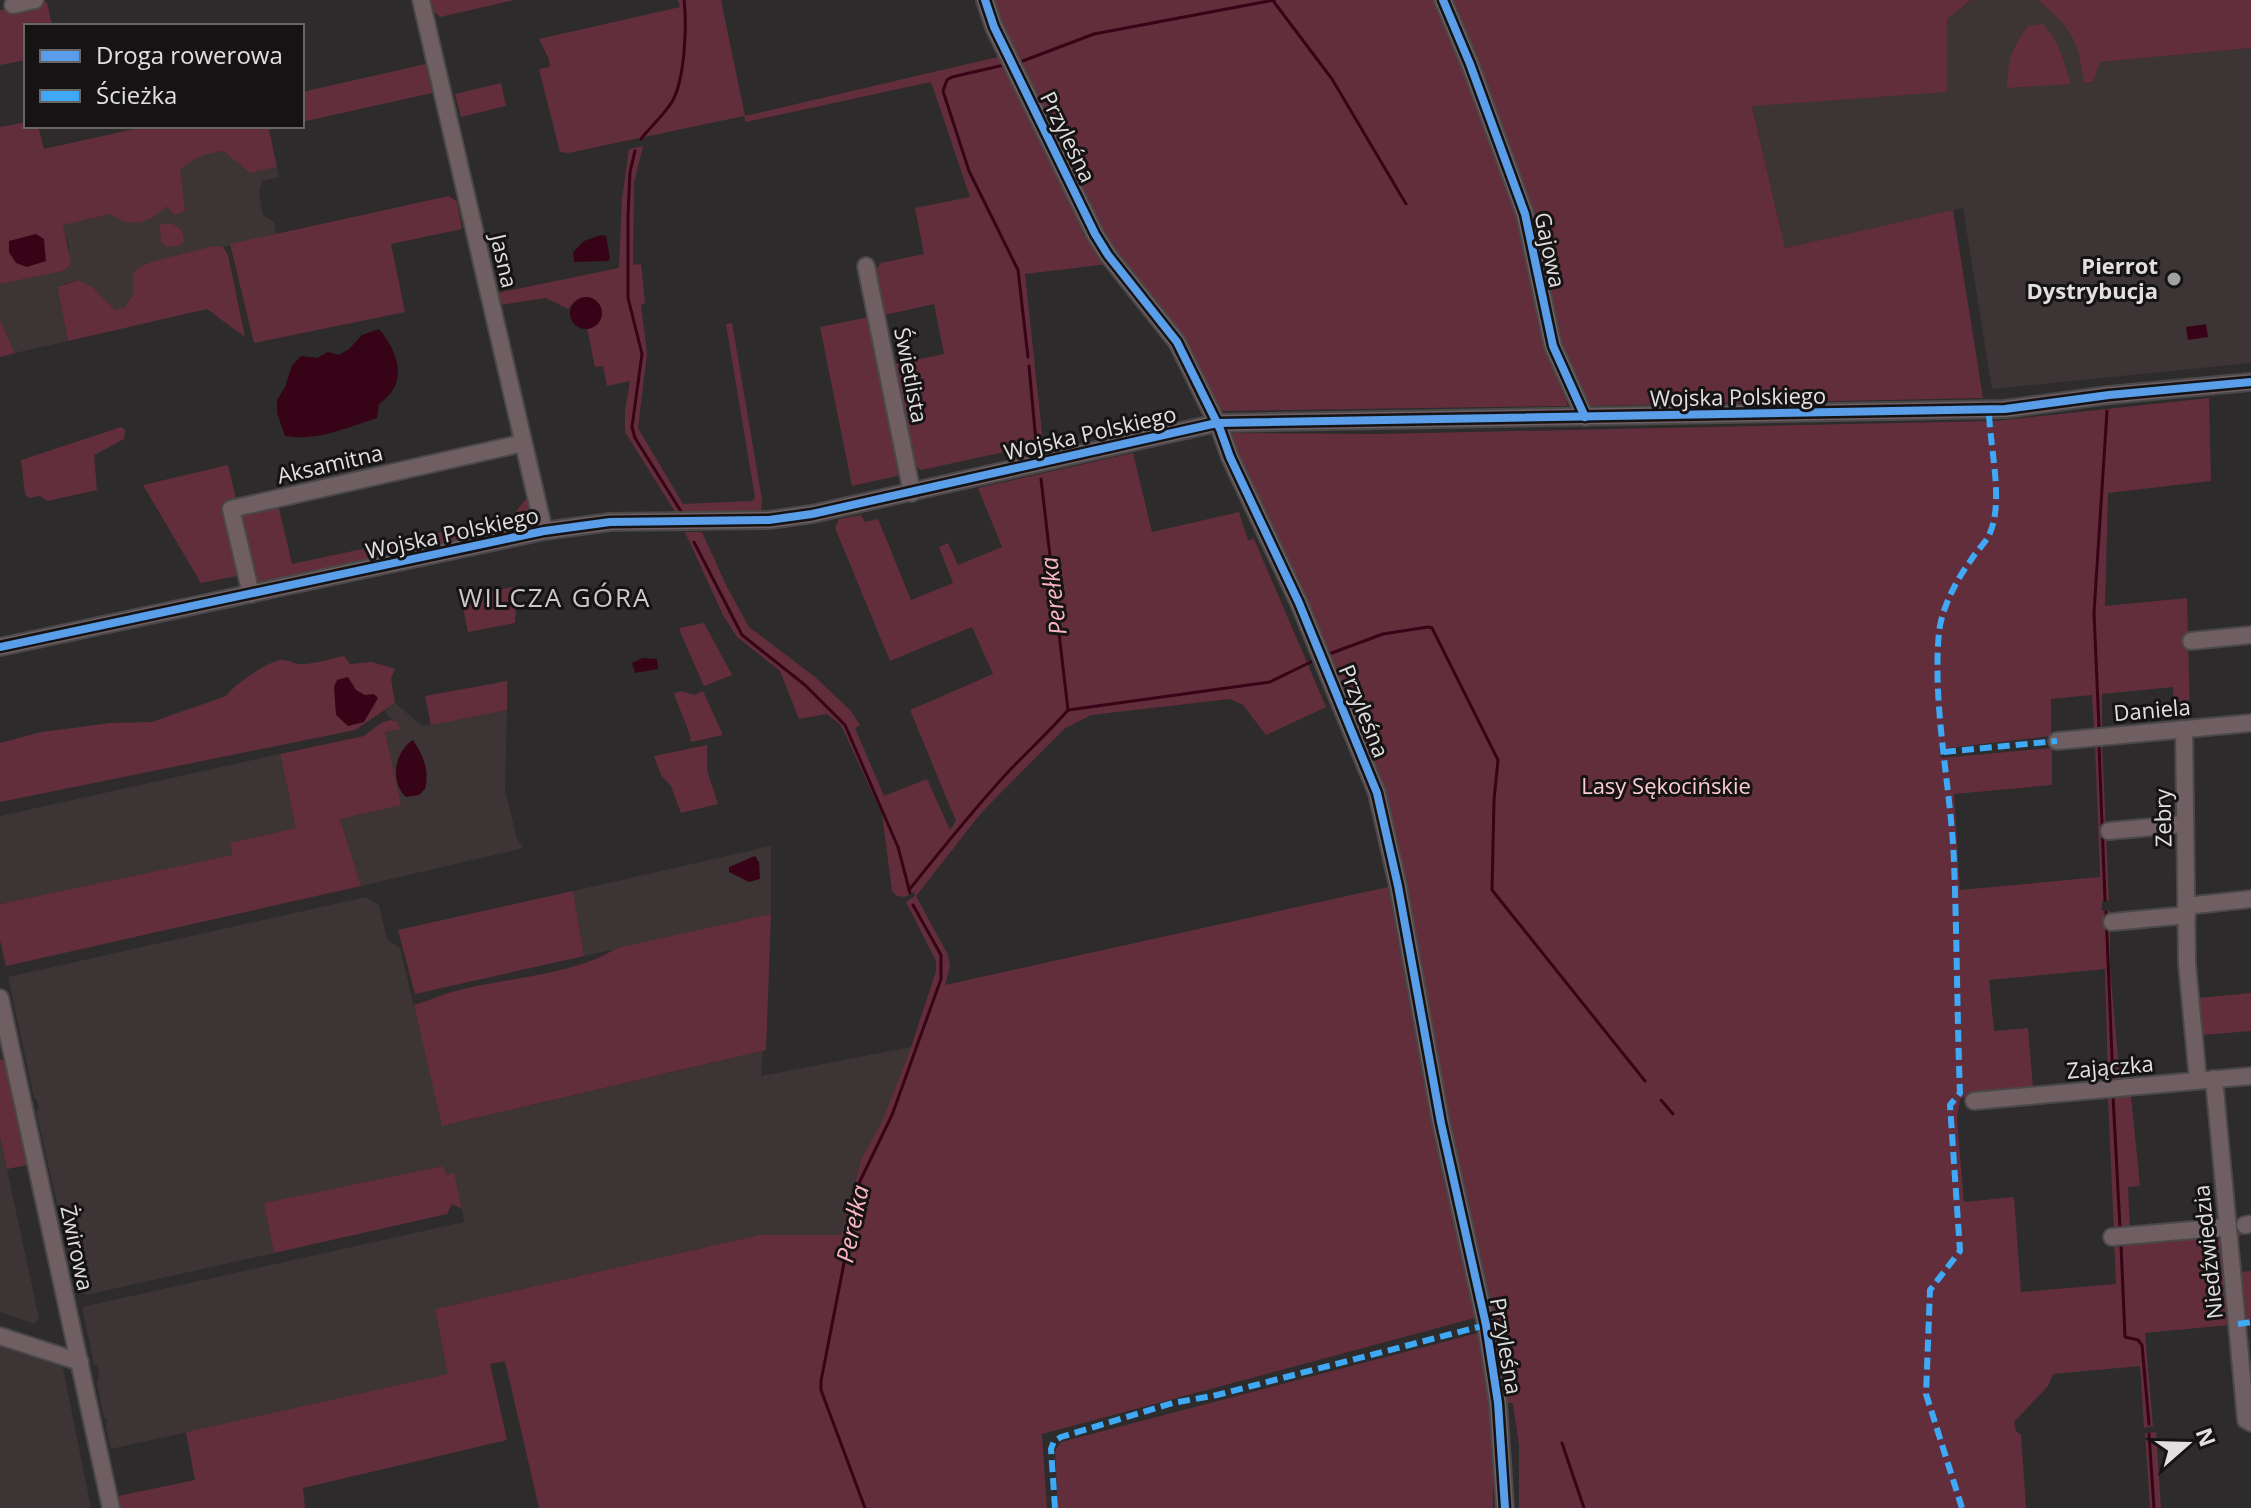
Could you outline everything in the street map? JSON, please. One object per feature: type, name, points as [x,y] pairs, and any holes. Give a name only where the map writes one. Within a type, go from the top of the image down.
[{"type":"street","points":[[13,5],[35,0]]},
{"type":"street","name":"Jasna","points":[[421,0],[544,531]]},
{"type":"street","name":"Przyleśna","points":[[985,0],[994,27],[1095,234],[1108,255],[1172,334],[1217,423],[1321,654],[1377,793],[1398,886],[1441,1123],[1486,1325],[1498,1403],[1505,1508]]},
{"type":"street","name":"Gajowa","points":[[1443,0],[1525,214],[1553,346],[1585,417]]},
{"type":"street","name":"Świetlista","points":[[866,266],[912,493]]},
{"type":"street","name":"Wojska Polskiego","points":[[0,647],[544,531],[610,522],[769,520],[912,493],[1217,423],[2005,409],[2109,395],[2251,382]]},
{"type":"street","name":"Aksamitna","points":[[251,594],[231,509],[523,443]]},
{"type":"street","points":[[2191,641],[2251,635]]},
{"type":"street","name":"Daniela","points":[[2057,741],[2251,723]]},
{"type":"street","name":"Zebry","points":[[2184,729],[2187,964]]},
{"type":"street","points":[[2109,831],[2185,824]]},
{"type":"street","points":[[2112,922],[2251,899]]},
{"type":"street","name":"Niedźwiedzia","points":[[2187,964],[2228,1227],[2249,1422]]},
{"type":"street","name":"Żwirowa","points":[[0,998],[6,1055],[80,1362],[111,1508]]},
{"type":"street","name":"Zajączka","points":[[1974,1101],[2251,1076]]},
{"type":"street","points":[[2112,1237],[2228,1227]]},
{"type":"street","points":[[0,1336],[80,1362]]},
{"type":"shaded area","points":[[1971,0],[2038,0],[2064,22],[2080,49],[2085,83],[2093,82],[2099,62],[2251,48],[2251,363],[1992,389],[1963,208],[1785,248],[1752,105],[1946,92],[1947,19]]},
{"type":"shaded area","points":[[223,151],[250,173],[277,167],[279,177],[262,181],[259,193],[263,215],[274,222],[276,234],[223,247],[214,246],[133,274],[133,295],[125,307],[115,310],[92,287],[79,280],[66,283],[57,288],[68,341],[15,353],[0,320],[0,284],[63,271],[69,246],[62,225],[112,214],[117,219],[189,161],[206,153]]},
{"type":"shaded area","points":[[36,234],[44,239],[46,261],[27,267],[16,263],[9,252],[9,241]]},
{"type":"shaded area","points":[[606,236],[608,261],[574,262],[573,252],[584,241]]},
{"type":"shaded area","points":[[586,297],[597,302],[602,313],[597,324],[586,329],[575,324],[570,313],[575,302]]},
{"type":"shaded area","points":[[2206,324],[2208,337],[2188,340],[2186,327]]},
{"type":"shaded area","points":[[379,329],[392,348],[398,368],[394,387],[379,404],[377,418],[320,435],[285,436],[277,413],[277,400],[292,365],[301,356],[317,358],[328,352],[339,355],[362,335]]},
{"type":"shaded area","points":[[643,658],[657,659],[658,669],[635,673],[632,663]]},
{"type":"shaded area","points":[[348,677],[356,690],[378,698],[364,722],[348,726],[336,715],[334,687],[337,680]]},
{"type":"shaded area","points":[[395,703],[422,726],[507,710],[505,790],[517,839],[524,848],[361,886],[340,819],[400,805],[385,731],[397,721],[390,719],[385,711]]},
{"type":"shaded area","points":[[413,740],[425,763],[427,776],[425,789],[419,795],[406,797],[397,783],[396,767],[402,751]]},
{"type":"shaded area","points":[[280,754],[296,828],[230,843],[232,855],[0,904],[0,816]]},
{"type":"shaded area","points":[[771,846],[771,914],[584,956],[573,891]]},
{"type":"shaded area","points":[[755,856],[759,862],[760,879],[749,882],[729,872],[729,867]]},
{"type":"shaded area","points":[[366,897],[379,905],[387,939],[400,948],[443,1126],[763,1051],[761,1076],[911,1047],[882,1121],[861,1160],[841,1235],[759,1235],[435,1309],[449,1374],[111,1449],[97,1384],[97,1365],[94,1365],[82,1307],[464,1222],[462,1209],[454,1174],[445,1175],[443,1166],[264,1203],[274,1253],[86,1295],[76,1288],[8,977]]},
{"type":"shaded area","points":[[0,1137],[39,1318],[35,1324],[0,1312]]},
{"type":"shaded area","points":[[0,1341],[62,1363],[91,1508],[0,1508]]},
{"type":"green space","points":[[431,0],[514,0],[440,17],[434,12]]},
{"type":"green space","points":[[678,0],[721,0],[745,116],[1002,56],[1037,125],[1035,132],[1039,139],[1046,141],[1085,221],[1081,227],[1084,236],[1091,236],[1108,264],[1025,274],[1044,452],[1029,455],[1023,448],[921,470],[916,466],[895,364],[944,354],[934,304],[885,315],[876,270],[881,263],[924,254],[915,208],[970,197],[931,82],[746,122],[744,116],[568,153],[560,152],[539,69],[550,67],[549,59],[539,39],[680,7]]},
{"type":"green space","points":[[987,0],[1433,0],[1465,68],[1518,217],[1544,347],[1567,406],[1218,411],[1098,233]]},
{"type":"green space","points":[[1447,0],[1971,0],[1947,19],[1947,92],[1752,106],[1785,248],[1953,210],[1983,398],[1589,406],[1556,332]]},
{"type":"green space","points":[[2038,0],[2251,0],[2251,48],[2100,62],[2093,82],[2084,83],[2072,36]]},
{"type":"green space","points":[[47,2],[52,24],[24,24],[24,60],[0,65],[0,10]]},
{"type":"green space","points":[[2043,24],[2057,44],[2071,84],[2007,88],[2014,48],[2028,26]]},
{"type":"green space","points":[[426,64],[432,93],[304,122],[304,92]]},
{"type":"green space","points":[[501,83],[506,106],[461,117],[455,94]]},
{"type":"green space","points":[[24,122],[24,128],[39,128],[44,149],[139,128],[277,128],[269,130],[277,167],[250,173],[223,151],[200,157],[180,170],[185,211],[175,215],[166,206],[140,222],[125,222],[111,214],[63,225],[71,264],[63,271],[0,284],[0,127]]},
{"type":"green space","points":[[643,146],[634,183],[633,265],[641,264],[645,303],[641,305],[647,353],[638,428],[683,504],[752,501],[755,497],[726,324],[732,323],[762,500],[761,511],[757,513],[677,515],[625,432],[630,381],[607,386],[603,366],[595,367],[587,328],[599,324],[574,302],[568,309],[546,298],[500,305],[497,293],[619,268],[622,199],[629,149]]},
{"type":"green space","points":[[449,196],[457,202],[462,229],[391,244],[405,312],[254,343],[230,244]]},
{"type":"green space","points":[[170,223],[183,234],[184,241],[179,246],[167,247],[162,243],[159,225]]},
{"type":"green space","points":[[214,246],[223,247],[228,255],[245,337],[207,309],[68,341],[57,287],[79,280],[92,287],[115,310],[125,307],[133,295],[133,274],[138,268]]},
{"type":"green space","points":[[869,317],[900,470],[897,476],[852,486],[820,327]]},
{"type":"green space","points":[[0,320],[15,353],[0,357]]},
{"type":"green space","name":"Lasy Sękocińskie","points":[[2209,398],[2211,481],[2108,493],[2105,606],[2187,598],[2190,717],[2174,718],[2173,687],[2102,694],[2102,730],[2094,731],[2092,695],[2051,699],[2051,736],[1939,749],[1941,758],[2052,748],[2052,785],[1954,794],[1960,890],[2100,877],[2095,744],[2102,743],[2109,900],[2102,901],[2102,911],[2110,911],[2110,968],[2120,1081],[2108,1081],[2105,969],[1989,980],[1994,1031],[2028,1028],[2033,1088],[1973,1094],[1960,1099],[1957,1119],[1964,1202],[2014,1197],[2021,1292],[2116,1284],[2114,1241],[2213,1234],[2222,1242],[2229,1325],[2145,1333],[2153,1426],[2144,1428],[2140,1366],[2053,1374],[2048,1386],[2014,1422],[2016,1431],[2021,1435],[2026,1508],[1519,1508],[1519,1446],[1513,1403],[1504,1403],[1428,1016],[1408,894],[1385,792],[1299,584],[1230,437],[1233,433],[1377,434],[1995,421]]},
{"type":"green space","points":[[121,427],[125,430],[124,439],[94,455],[97,490],[47,501],[40,496],[29,498],[25,494],[21,460]]},
{"type":"green space","points":[[1133,453],[1152,532],[1239,512],[1248,540],[1254,539],[1326,707],[1266,735],[1243,705],[1230,699],[1091,715],[1064,729],[981,813],[916,896],[948,955],[950,966],[945,985],[1388,887],[1433,1133],[1475,1318],[1042,1434],[1047,1508],[539,1508],[505,1361],[490,1364],[507,1440],[303,1488],[305,1508],[120,1508],[118,1496],[195,1480],[186,1432],[448,1374],[435,1309],[759,1235],[841,1235],[861,1160],[882,1121],[911,1047],[936,971],[936,961],[906,902],[915,896],[914,892],[905,897],[897,896],[892,891],[882,814],[841,725],[827,714],[799,719],[780,671],[737,637],[723,615],[685,532],[702,532],[749,627],[815,677],[851,711],[860,725],[855,728],[884,796],[927,779],[950,830],[956,821],[910,710],[993,674],[972,627],[890,661],[835,528],[839,519],[861,515],[865,522],[878,519],[911,600],[953,583],[939,547],[948,543],[958,565],[1002,547],[978,488]]},
{"type":"green space","points":[[228,465],[237,503],[242,575],[201,583],[143,485]]},
{"type":"green space","points":[[527,497],[531,524],[496,536],[253,583],[239,513],[278,504],[292,564],[512,517]]},
{"type":"green space","points":[[517,586],[515,623],[468,632],[461,598]]},
{"type":"green space","points":[[704,623],[732,675],[704,686],[680,628]]},
{"type":"green space","points":[[344,656],[350,664],[372,662],[395,669],[391,679],[395,703],[355,730],[0,802],[0,743],[41,732],[110,723],[152,722],[226,696],[252,674],[276,661],[305,664]]},
{"type":"green space","points":[[507,681],[507,710],[431,725],[425,696]]},
{"type":"green space","points":[[681,691],[694,695],[703,691],[723,735],[691,742],[674,693]]},
{"type":"green space","points":[[390,720],[397,721],[400,729],[385,732],[401,805],[340,819],[361,886],[6,966],[0,940],[0,904],[232,855],[230,843],[296,828],[280,754],[364,736]]},
{"type":"green space","points":[[707,745],[707,770],[718,804],[681,813],[671,786],[661,775],[654,756]]},
{"type":"green space","points":[[573,891],[584,956],[415,994],[398,930]]},
{"type":"green space","points":[[771,914],[766,1050],[442,1126],[414,1005],[455,991],[560,970],[617,948]]},
{"type":"green space","points":[[2251,993],[2251,1031],[2202,1035],[2198,998]]},
{"type":"green space","points":[[0,1059],[5,1061],[28,1165],[7,1169],[0,1137]]},
{"type":"green space","points":[[2131,1096],[2140,1186],[2128,1187],[2130,1230],[2114,1232],[2108,1098]]},
{"type":"green space","points":[[443,1166],[446,1175],[454,1173],[462,1209],[452,1204],[447,1214],[274,1253],[264,1203]]},
{"type":"green space","points":[[2234,1216],[2243,1220],[2244,1232],[2237,1240],[2240,1272],[2251,1271],[2251,1319],[2245,1320]]},
{"type":"green space","points":[[1478,1333],[1493,1436],[1493,1508],[1058,1508],[1055,1451],[1061,1442]]},
{"type":"green space","points":[[2156,1432],[2161,1508],[2150,1508],[2145,1433]]},
{"type":"waterway","points":[[641,139],[666,110],[677,90],[684,51],[684,0]]},
{"type":"waterway","name":"Perełka","points":[[1020,62],[1094,34],[1274,0]]},
{"type":"waterway","points":[[1274,2],[1332,79],[1406,204]]},
{"type":"waterway","name":"Perełka","points":[[1004,65],[952,77],[947,80],[943,91],[969,171],[1018,270],[1028,357]]},
{"type":"waterway","points":[[635,151],[630,172],[628,298],[642,354],[632,427],[635,438],[682,513]]},
{"type":"waterway","name":"Perełka","points":[[1029,366],[1037,452]]},
{"type":"waterway","points":[[2099,728],[2094,613],[2107,411]]},
{"type":"waterway","name":"Perełka","points":[[909,890],[995,786],[1068,710],[1041,479]]},
{"type":"waterway","points":[[694,542],[742,635],[805,685],[845,725],[898,847],[910,893]]},
{"type":"waterway","points":[[1329,654],[1383,634],[1432,628],[1498,760],[1492,890],[1645,1081]]},
{"type":"waterway","points":[[1068,710],[1270,682],[1315,660]]},
{"type":"waterway","points":[[2099,746],[2105,900]]},
{"type":"waterway","name":"Perełka","points":[[865,1508],[821,1390],[821,1381],[860,1181],[892,1115],[941,979],[941,955],[913,905]]},
{"type":"waterway","points":[[2106,912],[2113,1081]]},
{"type":"waterway","points":[[2113,1096],[2120,1228]]},
{"type":"waterway","points":[[1661,1100],[1673,1114]]},
{"type":"waterway","points":[[2121,1245],[2125,1337],[2138,1340],[2142,1345],[2149,1424]]},
{"type":"waterway","points":[[2149,1434],[2154,1508]]},
{"type":"waterway","points":[[1562,1443],[1584,1508]]},
{"type":"marked path","points":[[1962,1508],[1926,1394],[1930,1290],[1960,1251],[1950,1105],[1960,1093],[1954,862],[1940,718],[1938,661],[1939,632],[1947,603],[1994,522],[1996,490],[1989,409]]},
{"type":"marked path","points":[[1944,752],[2057,741]]},
{"type":"marked path","points":[[2238,1324],[2251,1322]]},
{"type":"marked path","points":[[1055,1508],[1051,1449],[1054,1441],[1061,1437],[1173,1403],[1217,1395],[1486,1325]]},
{"type":"cycle path","points":[[985,0],[994,27],[1095,234],[1177,342],[1299,603],[1377,793],[1398,886],[1441,1123],[1486,1325],[1498,1403],[1505,1508]]},
{"type":"cycle path","points":[[1443,0],[1525,214],[1553,346],[1585,417]]},
{"type":"cycle path","points":[[0,647],[544,531],[610,522],[769,520],[812,514],[1217,423],[2005,409],[2109,395],[2251,382]]},
{"type":"place","name":"Pierrot Dystrybucja","points":[[2174,279]]},
{"type":"district","name":"WILCZA GÓRA","points":[[555,598]]}]
